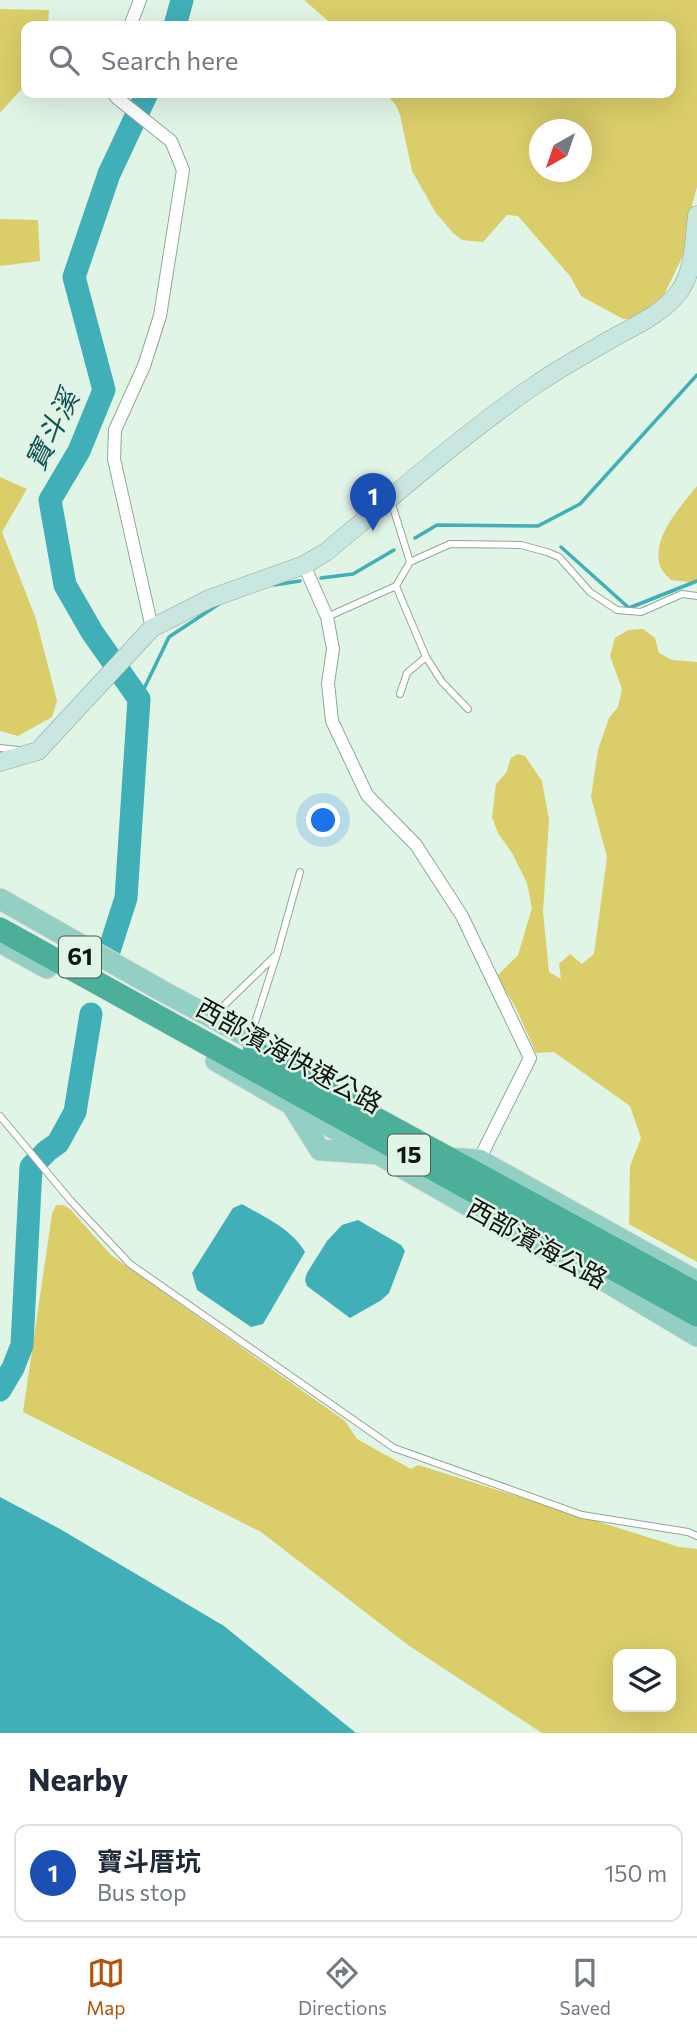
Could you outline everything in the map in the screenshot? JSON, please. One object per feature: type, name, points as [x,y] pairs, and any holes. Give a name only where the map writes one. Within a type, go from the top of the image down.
[{"type":"highway","name":"西部濱海快速公路","points":[[0,912],[158,1007],[697,1315]]},
{"type":"highway","name":"西部濱海快速公路","points":[[0,929],[381,1119],[697,1294]]},
{"type":"main road","name":"西部濱海公路","points":[[0,899],[250,1038],[320,1150],[479,1160],[697,1281]]},
{"type":"main road","name":"西部濱海公路","points":[[0,942],[150,1023],[697,1336]]},
{"type":"street","points":[[132,21],[140,0]]},
{"type":"street","points":[[119,98],[171,141],[183,170],[160,316],[144,366],[115,430],[114,459],[150,630]]},
{"type":"street","points":[[0,762],[38,751],[150,630],[209,599],[304,565],[327,552],[473,429],[526,391],[642,321],[677,295],[686,282],[697,215]]},
{"type":"street","points":[[304,565],[327,617],[333,649],[328,683],[332,721],[367,795],[416,845],[462,916],[530,1058],[479,1160]]},
{"type":"lane","points":[[390,499],[410,562]]},
{"type":"lane","points":[[327,617],[397,586],[410,562],[450,544],[521,545],[547,552],[559,557],[590,592],[617,610],[641,612],[682,594],[697,596]]},
{"type":"lane","points":[[397,586],[426,657],[442,682],[468,709]]},
{"type":"lane","points":[[400,694],[407,673],[426,657]]},
{"type":"lane","points":[[0,748],[38,751]]},
{"type":"lane","points":[[250,1038],[300,873]]},
{"type":"lane","points":[[212,1017],[277,954]]},
{"type":"lane","points":[[0,1116],[71,1201],[130,1264],[394,1448],[582,1515],[688,1532],[697,1536]]},
{"type":"shaded area","points":[[304,0],[697,0],[697,187],[692,205],[690,241],[661,301],[634,319],[623,319],[581,296],[570,276],[518,216],[507,215],[483,242],[462,240],[436,213],[412,171],[400,115],[390,98],[676,98],[676,21],[328,21]]},
{"type":"shaded area","points":[[0,9],[49,10],[48,21],[21,21],[21,90],[0,113]]},
{"type":"shaded area","points":[[0,219],[38,220],[40,261],[0,266]]},
{"type":"shaded area","points":[[0,477],[27,489],[2,532],[36,619],[57,701],[52,717],[18,736],[0,731]]},
{"type":"shaded area","points":[[697,486],[697,583],[671,580],[660,566],[660,544],[669,523]]},
{"type":"shaded area","points":[[643,629],[655,638],[659,653],[672,660],[697,662],[697,1262],[629,1224],[630,1166],[641,1138],[630,1106],[554,1052],[536,1053],[516,1008],[497,976],[518,955],[532,908],[527,883],[498,833],[492,817],[496,784],[506,773],[511,758],[518,754],[525,756],[542,781],[549,820],[543,912],[549,972],[561,979],[559,964],[570,954],[582,964],[594,954],[607,857],[591,797],[598,750],[609,718],[618,707],[622,689],[610,656],[615,638],[628,630]]},
{"type":"shaded area","points":[[56,1205],[63,1205],[70,1209],[111,1255],[345,1421],[357,1439],[411,1469],[418,1465],[679,1547],[697,1549],[697,1733],[542,1733],[408,1645],[261,1532],[23,1412],[52,1214]]},
{"type":"water","points":[[242,1204],[285,1230],[305,1252],[263,1324],[251,1327],[197,1290],[192,1273],[233,1208]]},
{"type":"water","points":[[358,1220],[401,1245],[405,1251],[389,1293],[350,1318],[307,1286],[305,1280],[327,1241],[342,1225]]},
{"type":"water","points":[[0,1497],[60,1529],[224,1626],[356,1733],[0,1733]]},
{"type":"waterway","name":"寶斗溪","points":[[176,21],[182,0]]},
{"type":"waterway","name":"寶斗溪","points":[[109,951],[126,898],[139,699],[92,632],[65,585],[50,500],[79,451],[104,390],[74,277],[109,174],[145,98]]},
{"type":"waterway","points":[[415,538],[437,525],[538,526],[580,504],[697,375]]},
{"type":"waterway","points":[[561,547],[629,608],[697,581]]},
{"type":"waterway","points":[[321,578],[353,574],[394,550]]},
{"type":"waterway","points":[[274,585],[300,581]]},
{"type":"waterway","points":[[139,699],[169,637],[219,604]]},
{"type":"waterway","name":"寶斗溪","points":[[0,1390],[22,1345],[31,1167],[58,1143],[75,1112],[91,1014]]},
{"type":"place","name":"寶斗厝坑","points":[[373,531]]}]
